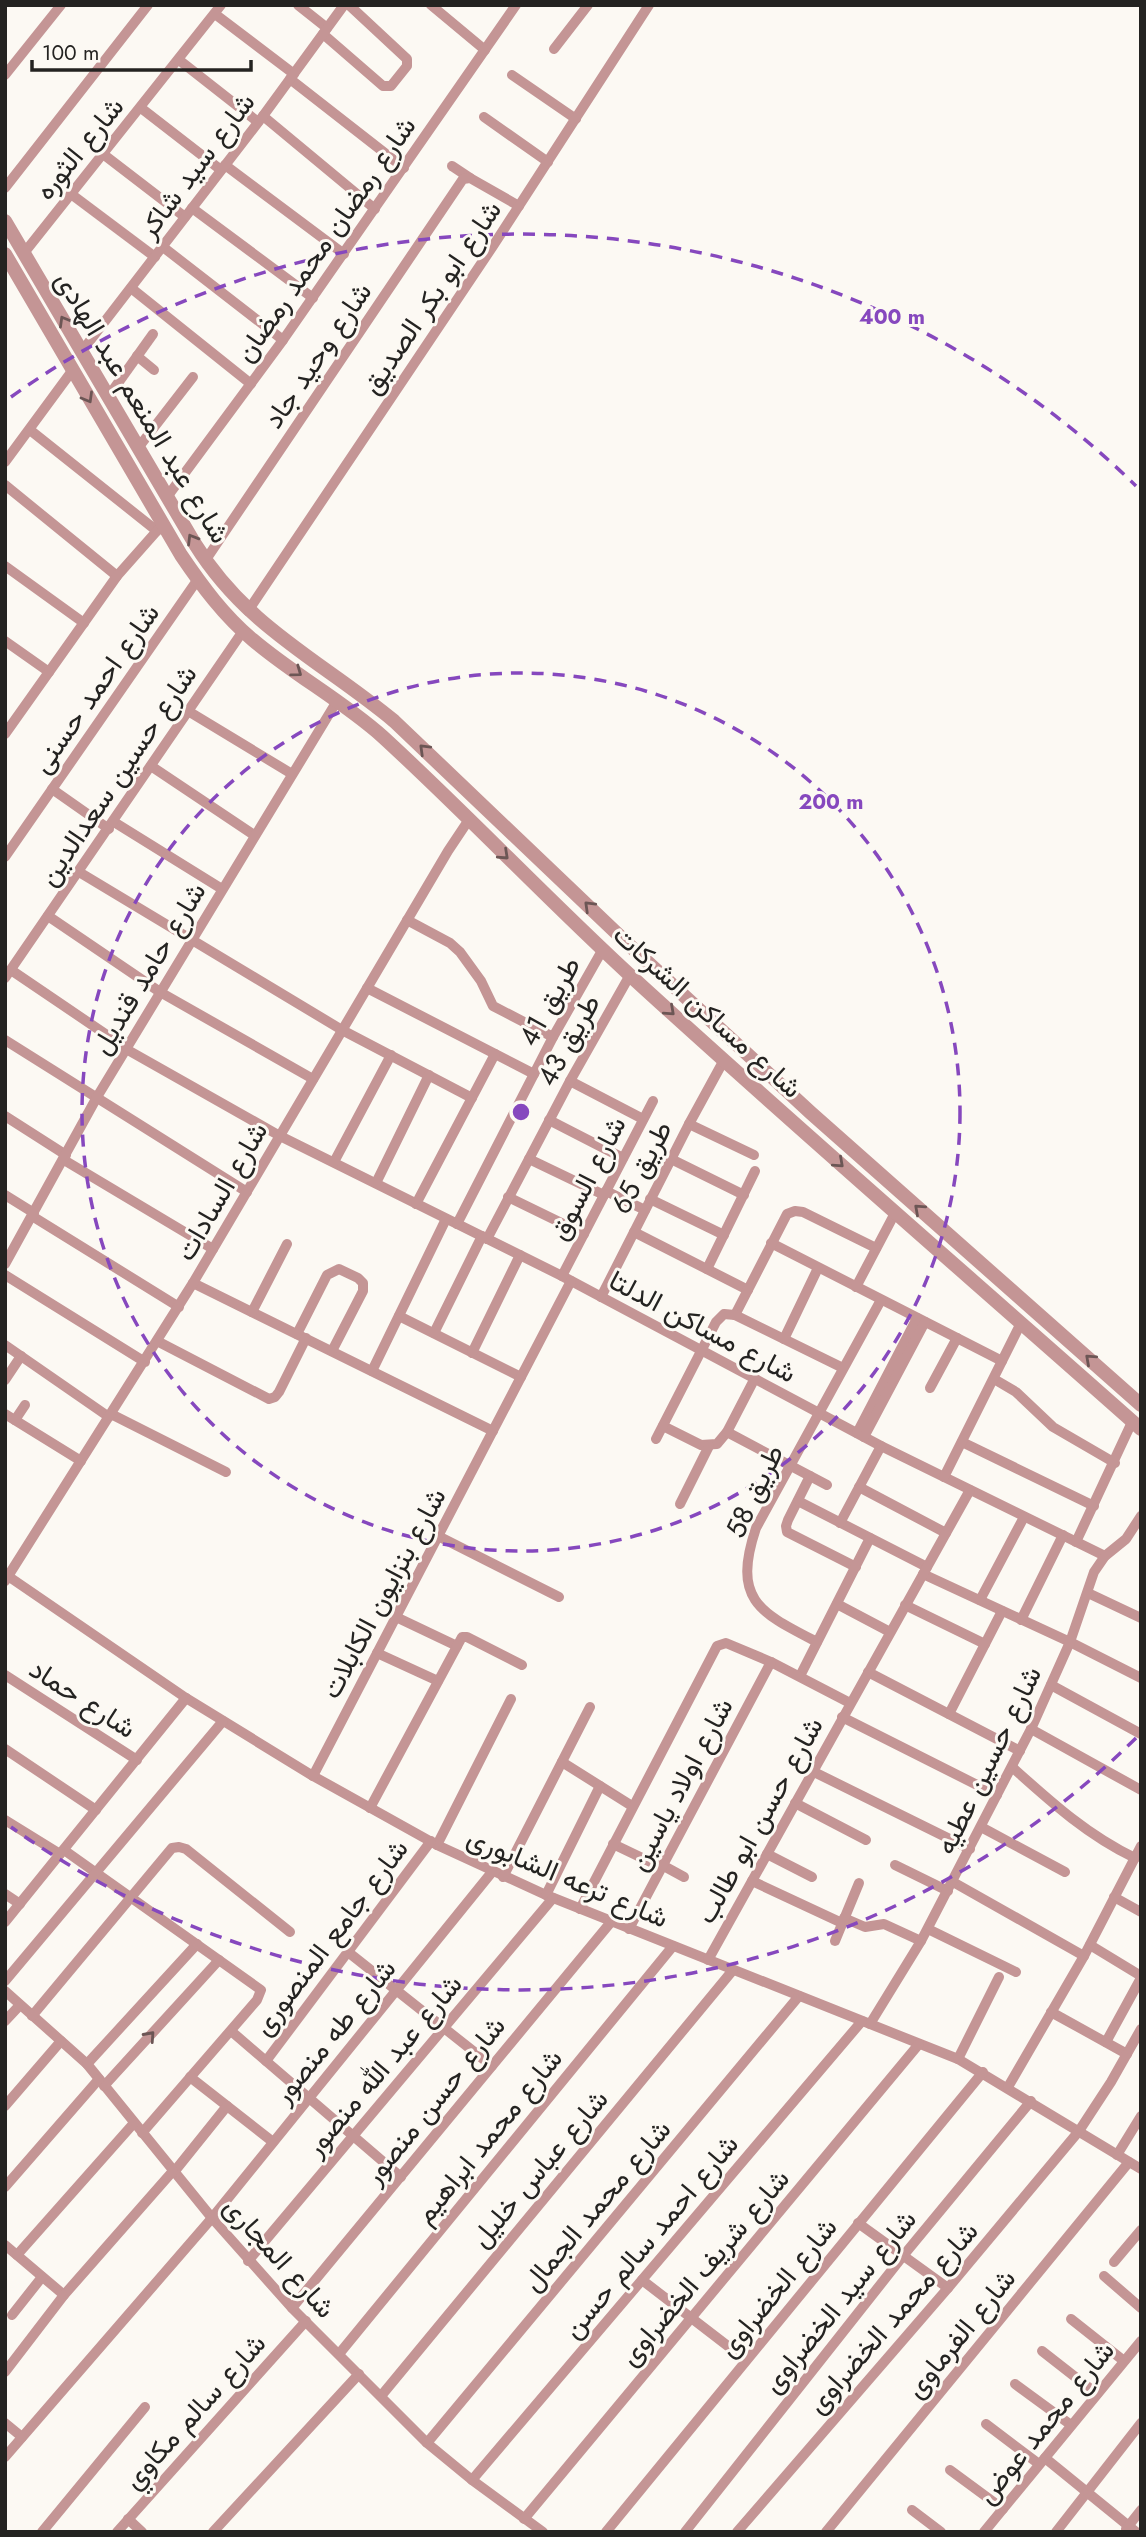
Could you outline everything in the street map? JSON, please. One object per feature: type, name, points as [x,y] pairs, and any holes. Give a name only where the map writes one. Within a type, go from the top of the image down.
[{"type":"street","points":[[5,75],[61,5]]},
{"type":"street","points":[[5,188],[148,5]]},
{"type":"street","points":[[298,5],[383,86],[391,86],[408,66],[407,59],[346,5]]},
{"type":"street","name":"شارع سيد شاكر","points":[[82,351],[346,5]]},
{"type":"street","points":[[431,5],[485,50]]},
{"type":"street","name":"شارع رمضان محمد رمضان","points":[[167,497],[313,298],[516,5]]},
{"type":"street","points":[[554,50],[588,5]]},
{"type":"street","name":"شارع ابو بكر الصديق","points":[[248,611],[519,206],[649,6]]},
{"type":"street","points":[[218,9],[292,76],[404,167]]},
{"type":"street","name":"شارع الثوره","points":[[24,253],[218,9]]},
{"type":"street","points":[[178,60],[261,119],[375,209]]},
{"type":"street","points":[[512,75],[576,119]]},
{"type":"street","points":[[141,108],[344,254]]},
{"type":"street","points":[[484,117],[548,162]]},
{"type":"street","points":[[103,154],[313,298]]},
{"type":"street","points":[[452,166],[519,206]]},
{"type":"street","name":"شارع وحيد جاد","points":[[205,561],[461,181],[470,178]]},
{"type":"street","points":[[71,194],[155,257]]},
{"type":"street","name":"شارع عبد المنعم عبد الهادى","points":[[5,221],[205,561],[248,611]]},
{"type":"street","points":[[163,247],[283,340]]},
{"type":"street","name":"شارع عبد المنعم عبد الهادى","points":[[5,254],[160,528],[198,579],[243,631]]},
{"type":"street","points":[[131,288],[251,384]]},
{"type":"street","points":[[108,397],[153,334]]},
{"type":"street","points":[[137,356],[155,370]]},
{"type":"street","points":[[6,458],[30,430],[72,371]]},
{"type":"street","points":[[138,448],[193,377]]},
{"type":"street","points":[[5,734],[9,721],[49,672],[117,576],[160,528],[30,430]]},
{"type":"street","points":[[5,485],[117,576]]},
{"type":"street","points":[[5,566],[83,623]]},
{"type":"street","name":"شارع احمد حسنى","points":[[5,857],[198,579]]},
{"type":"street","name":"شارع مساكن الشركات","points":[[248,611],[271,631],[353,688],[394,721],[628,944],[811,1113],[1141,1405]]},
{"type":"street","name":"شارع مساكن الشركات","points":[[243,631],[383,737],[630,975],[1136,1425]]},
{"type":"street","name":"شارع حسين سعدالدين","points":[[8,973],[243,631]]},
{"type":"street","points":[[5,641],[49,672]]},
{"type":"street","name":"شارع حامد قنديل","points":[[5,1264],[97,1097],[337,701]]},
{"type":"street","points":[[188,710],[292,774]]},
{"type":"street","points":[[151,766],[254,835]]},
{"type":"street","points":[[52,789],[222,889]]},
{"type":"street","name":"شارع السادات","points":[[6,1577],[179,1307],[468,821]]},
{"type":"street","points":[[79,872],[342,1030],[472,1098]]},
{"type":"street","points":[[48,916],[160,992],[313,1079]]},
{"type":"street","points":[[407,920],[460,952],[481,981],[493,1006],[553,1037]]},
{"type":"street","name":"طريق 41","points":[[457,1224],[553,1037],[603,949]]},
{"type":"street","name":"شارع مساكن الدلتا","points":[[8,973],[126,1049],[280,1136],[520,1255],[881,1446],[1105,1556]]},
{"type":"street","name":"طريق 43","points":[[434,1333],[630,975]]},
{"type":"street","points":[[367,988],[534,1074]]},
{"type":"street","points":[[5,1040],[247,1192]]},
{"type":"street","points":[[416,1204],[495,1054]]},
{"type":"street","points":[[334,1163],[391,1055]]},
{"type":"street","name":"طريق 65","points":[[601,1297],[724,1060]]},
{"type":"street","points":[[376,1183],[429,1075]]},
{"type":"street","points":[[570,1081],[643,1119]]},
{"type":"street","name":"شارع السوق","points":[[493,1431],[521,1377],[584,1234],[653,1101]]},
{"type":"street","points":[[799,1127],[811,1113]]},
{"type":"street","points":[[5,1116],[65,1157],[213,1249]]},
{"type":"street","points":[[549,1120],[623,1158]]},
{"type":"street","points":[[689,1124],[754,1155]]},
{"type":"street","points":[[529,1159],[605,1193],[648,1204],[724,1235]]},
{"type":"street","points":[[671,1159],[744,1195]]},
{"type":"street","points":[[707,1269],[755,1171]]},
{"type":"street","points":[[5,1195],[179,1307]]},
{"type":"street","points":[[508,1197],[584,1234]]},
{"type":"street","points":[[735,1315],[787,1214],[803,1212],[876,1248]]},
{"type":"street","points":[[856,1287],[895,1213]]},
{"type":"street","points":[[372,1371],[446,1219]]},
{"type":"street","points":[[634,1232],[748,1290]]},
{"type":"street","points":[[771,1243],[1002,1361]]},
{"type":"street","points":[[252,1312],[287,1244]]},
{"type":"street","points":[[472,1353],[520,1255]]},
{"type":"street","points":[[784,1339],[818,1268]]},
{"type":"street","points":[[157,1341],[270,1399],[275,1397],[323,1281],[332,1271],[339,1269],[363,1283],[360,1297],[332,1351]]},
{"type":"street","points":[[5,1275],[145,1362]]},
{"type":"street","points":[[193,1283],[493,1431]]},
{"type":"street","name":"طريق 58","points":[[817,1642],[772,1619],[758,1604],[749,1586],[746,1567],[752,1537],[881,1300]]},
{"type":"street","points":[[656,1439],[719,1317],[724,1314],[735,1315],[843,1368]]},
{"type":"street","points":[[399,1316],[521,1377]]},
{"type":"street","points":[[861,1435],[921,1320]]},
{"type":"street","points":[[944,1477],[1021,1323]]},
{"type":"street","points":[[930,1388],[957,1338]]},
{"type":"street","points":[[5,1345],[110,1416],[226,1472]]},
{"type":"street","points":[[5,1380],[21,1356]]},
{"type":"street","points":[[663,1426],[701,1446],[717,1444],[727,1432],[755,1378]]},
{"type":"street","points":[[994,1379],[1016,1392],[1053,1427],[1115,1462]]},
{"type":"street","points":[[25,1405],[10,1417],[81,1461]]},
{"type":"street","points":[[1076,1542],[1136,1425]]},
{"type":"street","name":"شارع بنزايون الكابلات","points":[[313,1776],[493,1431]]},
{"type":"street","points":[[727,1432],[827,1485]]},
{"type":"street","points":[[962,1442],[1094,1506]]},
{"type":"street","points":[[680,1504],[709,1446]]},
{"type":"street","points":[[840,1523],[881,1446]]},
{"type":"street","points":[[810,1476],[786,1526],[787,1532],[856,1567]]},
{"type":"street","points":[[859,1487],[946,1533]]},
{"type":"street","name":"شارع حسن ابو طالب","points":[[709,1960],[970,1490]]},
{"type":"street","points":[[798,1501],[870,1538],[980,1601],[1141,1678]]},
{"type":"street","name":"شارع حسين عطيه","points":[[866,2022],[921,1941],[971,1849],[1051,1685],[1070,1642],[1094,1572],[1105,1556],[1126,1539],[1141,1516]]},
{"type":"street","points":[[980,1601],[1024,1517]]},
{"type":"street","points":[[1021,1620],[1062,1535]]},
{"type":"street","points":[[438,1536],[559,1597]]},
{"type":"street","points":[[800,1676],[870,1538]]},
{"type":"street","name":"شارع ترعه الشابورى","points":[[6,1577],[186,1699],[313,1776],[434,1843],[549,1897],[958,2059],[983,2071],[1141,2169]]},
{"type":"street","points":[[1088,1593],[1141,1618]]},
{"type":"street","points":[[837,1604],[890,1632]]},
{"type":"street","points":[[905,1605],[985,1644]]},
{"type":"street","points":[[949,1714],[1002,1611]]},
{"type":"street","points":[[396,1618],[457,1646]]},
{"type":"street","points":[[370,1808],[457,1646],[465,1636],[522,1665]]},
{"type":"street","name":"شارع حسن ابو طالب","points":[[632,1806],[714,1650],[721,1643],[771,1662],[850,1703]]},
{"type":"street","points":[[377,1653],[438,1681]]},
{"type":"street","name":"شارع اولاد ياسين","points":[[629,1928],[771,1662]]},
{"type":"street","points":[[868,1672],[1020,1751]]},
{"type":"street","name":"شارع حماد","points":[[5,1675],[137,1760]]},
{"type":"street","points":[[1051,1685],[1141,1734]]},
{"type":"street","points":[[5,1922],[186,1699]]},
{"type":"street","name":"شارع جامع المنصورى","points":[[266,2061],[434,1843],[511,1699]]},
{"type":"street","points":[[503,1877],[590,1707]]},
{"type":"street","points":[[842,1717],[997,1795]]},
{"type":"street","points":[[5,1981],[223,1721]]},
{"type":"street","points":[[1031,1729],[1141,1790]]},
{"type":"street","points":[[5,1749],[96,1810]]},
{"type":"street","points":[[562,1762],[632,1806],[580,1909]]},
{"type":"street","points":[[1012,1767],[1084,1829],[1135,1858]]},
{"type":"street","points":[[812,1771],[971,1849]]},
{"type":"street","name":"شارع عبد الله منصور","points":[[248,2261],[549,1897],[600,1786]]},
{"type":"street","points":[[795,1803],[866,1840]]},
{"type":"street","points":[[5,1820],[96,1873],[261,1990],[260,1997],[142,2133]]},
{"type":"street","points":[[981,1827],[1065,1872]]},
{"type":"street","points":[[613,1844],[684,1877]]},
{"type":"street","points":[[1007,2087],[1084,1956],[1141,1846]]},
{"type":"street","points":[[33,2015],[172,1848],[186,1849],[290,1932]]},
{"type":"street","points":[[767,1854],[813,1877]]},
{"type":"street","points":[[895,1865],[951,1886],[1084,1956]]},
{"type":"street","name":"شارع طه منصور","points":[[5,2456],[212,2218],[492,1872]]},
{"type":"street","points":[[752,1881],[843,1920],[865,1927],[884,1924],[921,1941]]},
{"type":"street","points":[[835,1941],[859,1883]]},
{"type":"street","points":[[5,1894],[20,1904]]},
{"type":"street","points":[[1114,1897],[1141,1912]]},
{"type":"street","name":"شارع حسن منصور","points":[[292,2308],[611,1922]]},
{"type":"street","points":[[928,1929],[1016,1972]]},
{"type":"street","points":[[87,2064],[197,1944]]},
{"type":"street","points":[[1090,1945],[1141,1977],[1106,2042]]},
{"type":"street","name":"شارع محمد ابراهيم","points":[[339,2354],[673,1946]]},
{"type":"street","points":[[348,1952],[492,2066]]},
{"type":"street","points":[[5,2187],[219,1960]]},
{"type":"street","name":"شارع عباس خليل","points":[[381,2396],[733,1970]]},
{"type":"street","points":[[958,2059],[999,1977]]},
{"type":"street","name":"شارع المجارى","points":[[5,1991],[87,2064],[248,2261],[292,2308],[428,2444],[543,2532]]},
{"type":"street","name":"شارع محمد الجمال","points":[[428,2444],[799,1996]]},
{"type":"street","points":[[5,2021],[20,2005]]},
{"type":"street","points":[[1051,2012],[1127,2054]]},
{"type":"street","name":"شارع احمد سالم حسن","points":[[472,2480],[866,2022]]},
{"type":"street","name":"شارع محمد الخضراوى","points":[[737,2532],[948,2288],[1079,2131],[1141,2029]]},
{"type":"street","points":[[231,2031],[401,2177]]},
{"type":"street","points":[[5,2106],[61,2041]]},
{"type":"street","name":"شارع شريف الخضراوى","points":[[524,2519],[919,2043]]},
{"type":"street","name":"شارع الخضراوى","points":[[606,2532],[983,2071]]},
{"type":"street","points":[[190,2077],[273,2142]]},
{"type":"street","name":"شارع سيد الخضراوى","points":[[685,2532],[903,2256],[1031,2101]]},
{"type":"street","points":[[5,2372],[10,2357],[174,2172],[227,2106]]},
{"type":"street","points":[[1117,2155],[1141,2116]]},
{"type":"street","points":[[17,2255],[134,2123]]},
{"type":"street","name":"شارع الفرماوى","points":[[825,2532],[1129,2162]]},
{"type":"street","points":[[858,2224],[948,2288]]},
{"type":"street","points":[[1114,2262],[1141,2230]]},
{"type":"street","points":[[5,2245],[64,2295]]},
{"type":"street","points":[[1104,2276],[1141,2308]]},
{"type":"street","points":[[12,2315],[42,2277]]},
{"type":"street","points":[[642,2280],[746,2360]]},
{"type":"street","points":[[1072,2319],[1124,2361]]},
{"type":"street","name":"شارع سالم مكاوي","points":[[117,2532],[306,2321]]},
{"type":"street","name":"شارع محمد عوض","points":[[984,2532],[1141,2340]]},
{"type":"street","points":[[1042,2351],[1097,2394]]},
{"type":"street","points":[[214,2532],[359,2374]]},
{"type":"street","points":[[1015,2384],[1071,2426]]},
{"type":"street","points":[[42,2532],[145,2407]]},
{"type":"street","points":[[5,2423],[22,2437]]},
{"type":"street","points":[[1056,2532],[1141,2423]]},
{"type":"street","points":[[986,2424],[1087,2492],[1130,2530],[1141,2510]]},
{"type":"street","points":[[950,2470],[1003,2509]]},
{"type":"street","points":[[912,2510],[941,2532]]},
{"type":"street","points":[[128,2519],[142,2532]]}]
